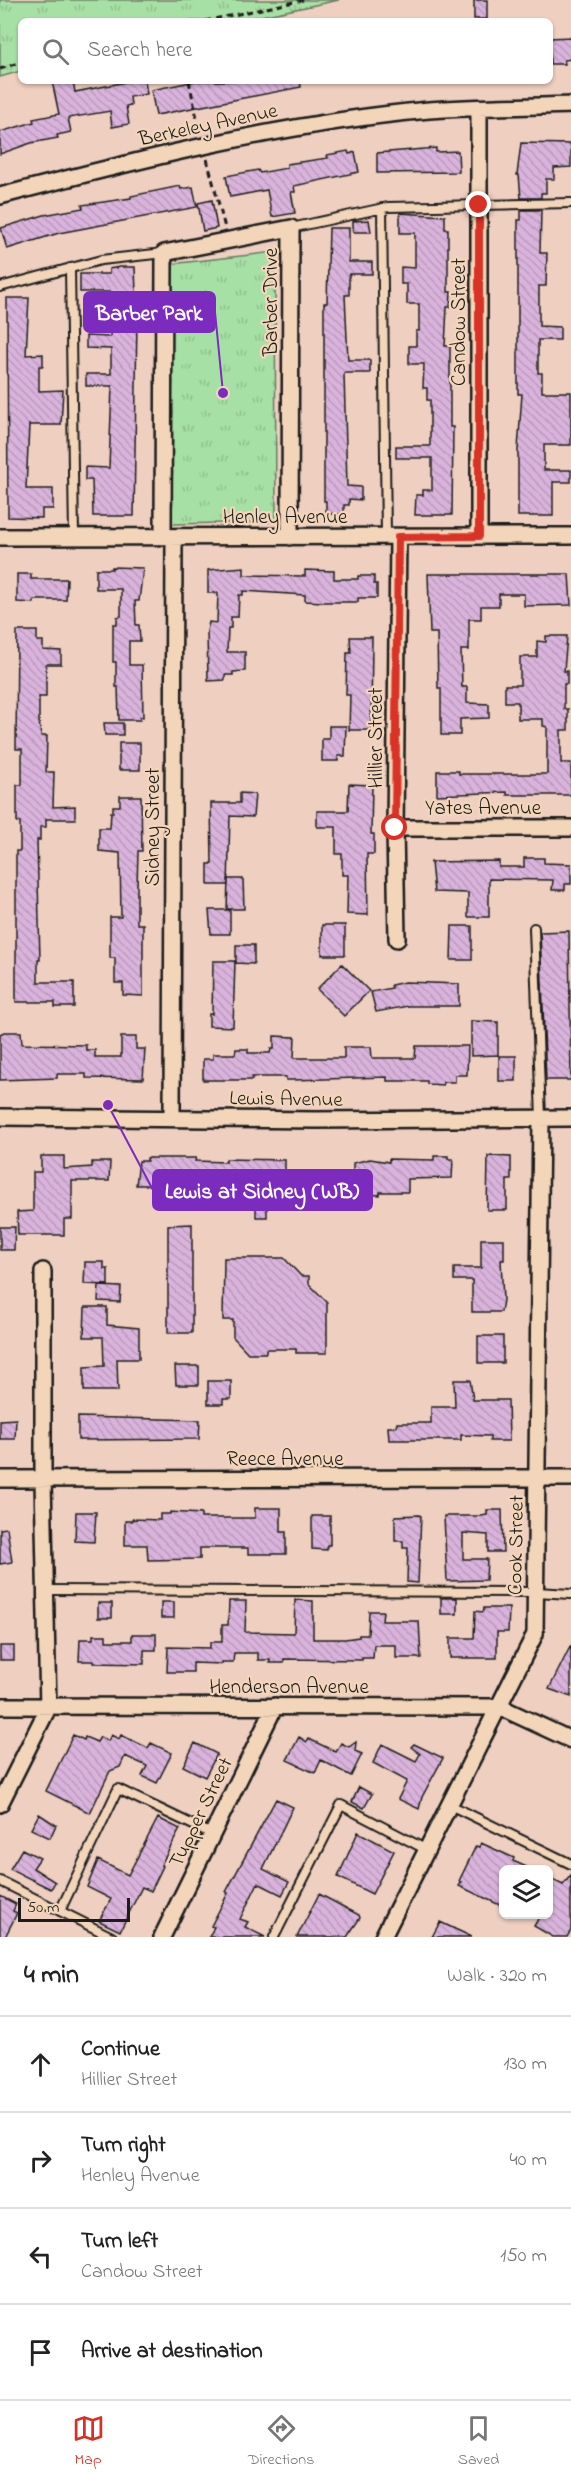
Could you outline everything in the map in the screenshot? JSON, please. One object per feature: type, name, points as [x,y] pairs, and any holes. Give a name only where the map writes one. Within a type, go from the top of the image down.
[{"type":"street","name":"Berkeley Avenue","points":[[0,196],[119,164],[290,128],[430,110],[571,105]]},
{"type":"street","name":"Candow Street","points":[[479,108],[479,536]]},
{"type":"street","name":"Barber Drive","points":[[165,253],[291,228],[290,537]]},
{"type":"street","points":[[165,253],[168,537]]},
{"type":"street","name":"Henley Avenue","points":[[0,537],[571,536]]},
{"type":"street","name":"Sidney Street","points":[[168,537],[172,1117]]},
{"type":"street","name":"Hillier Street","points":[[392,537],[397,939]]},
{"type":"street","name":"Yates Avenue","points":[[395,828],[571,828]]},
{"type":"street","name":"Lewis Avenue","points":[[0,1117],[316,1120],[571,1118]]},
{"type":"street","name":"Cook Street","points":[[383,1937],[535,1634],[541,1118]]},
{"type":"street","points":[[0,1804],[48,1708],[43,1480],[43,1271]]},
{"type":"street","name":"Reece Avenue","points":[[0,1479],[571,1478]]},
{"type":"street","name":"Henderson Avenue","points":[[0,1706],[48,1708],[500,1707],[571,1740]]},
{"type":"street","name":"Tupper Street","points":[[162,1937],[274,1706]]},
{"type":"lane","points":[[291,228],[382,207],[571,203]]},
{"type":"lane","points":[[382,207],[392,537]]},
{"type":"lane","points":[[0,287],[101,260],[165,253]]},
{"type":"lane","points":[[70,268],[74,537]]},
{"type":"lane","points":[[534,928],[541,1118]]},
{"type":"lane","points":[[46,1590],[571,1594]]},
{"type":"lane","points":[[60,1911],[118,1789],[212,1834]]},
{"type":"lane","points":[[274,1937],[341,1805],[428,1850]]},
{"type":"lane","points":[[450,1805],[571,1864]]},
{"type":"lane","points":[[0,1881],[112,1937]]},
{"type":"path","points":[[219,18],[304,0]]},
{"type":"path","points":[[0,69],[18,63]]},
{"type":"green space","points":[[0,0],[339,0],[252,18],[18,18],[18,72],[0,77]]},
{"type":"green space","points":[[275,252],[276,522],[172,524],[171,264]]},
{"type":"building","points":[[474,0],[487,0],[487,18],[474,18]]},
{"type":"building","points":[[571,37],[571,59],[564,60],[565,64],[553,64],[553,38]]},
{"type":"building","points":[[53,84],[74,84],[75,92],[116,84],[145,84],[147,94],[130,97],[131,105],[126,106],[129,124],[112,127],[110,111],[68,118],[71,132],[57,135],[58,138],[31,143],[0,154],[0,132],[34,122],[33,119],[59,114]]},
{"type":"building","points":[[181,84],[300,84],[301,87],[156,115],[151,90]]},
{"type":"building","points":[[521,143],[571,144],[571,167],[554,168],[554,179],[546,179],[546,193],[541,193],[541,198],[521,198],[519,175],[517,175]]},
{"type":"building","points":[[436,148],[436,152],[458,151],[459,172],[377,173],[377,153]]},
{"type":"building","points":[[348,151],[349,154],[355,152],[359,172],[294,186],[295,192],[291,192],[295,213],[272,217],[267,190],[230,197],[226,176],[287,168],[287,164],[328,158],[327,155]]},
{"type":"building","points":[[180,186],[181,189],[193,187],[197,207],[59,233],[7,249],[1,228],[44,215],[83,208],[82,205],[131,198],[131,196]]},
{"type":"building","points":[[212,200],[217,228],[203,231],[198,203]]},
{"type":"building","points":[[521,210],[541,210],[540,253],[547,253],[546,286],[539,286],[539,326],[560,327],[560,340],[538,340],[538,373],[542,373],[542,392],[571,392],[571,445],[544,445],[544,470],[571,470],[571,482],[553,482],[553,516],[518,516],[518,449],[522,394],[518,394],[518,220],[521,220]]},
{"type":"building","points":[[400,213],[445,216],[445,229],[448,229],[448,292],[451,292],[450,307],[447,307],[445,346],[450,346],[450,427],[453,427],[452,515],[415,515],[416,495],[423,495],[423,490],[432,490],[432,458],[396,458],[396,446],[430,446],[430,400],[427,400],[427,388],[423,388],[424,364],[409,364],[409,346],[416,346],[416,331],[419,331],[419,304],[407,304],[407,284],[401,284],[401,267],[415,268],[415,233],[400,233]]},
{"type":"building","points":[[369,220],[371,232],[353,232],[353,221]]},
{"type":"building","points":[[329,228],[349,228],[349,262],[372,262],[372,274],[349,274],[349,295],[345,295],[348,360],[370,360],[370,373],[344,373],[347,486],[361,487],[361,500],[349,499],[349,505],[344,505],[344,514],[326,514],[326,501],[324,501],[324,303],[327,303]]},
{"type":"building","points":[[135,267],[137,320],[134,516],[93,516],[92,480],[85,480],[85,467],[109,468],[112,386],[86,386],[86,374],[111,374],[111,349],[86,348],[86,336],[110,337],[111,296],[109,292],[80,292],[80,274],[109,274],[109,269]]},
{"type":"building","points":[[7,298],[29,298],[26,355],[43,354],[43,366],[39,366],[39,391],[63,390],[61,425],[29,425],[26,489],[53,489],[53,509],[42,509],[42,518],[8,517]]},
{"type":"building","points":[[112,567],[143,568],[139,601],[135,601],[136,625],[139,625],[140,641],[129,641],[129,665],[142,665],[143,717],[140,717],[140,720],[119,720],[116,662],[113,662],[113,624],[117,624],[117,617],[121,616],[121,589],[96,589],[96,569],[112,569]]},
{"type":"building","points":[[244,567],[244,575],[305,576],[305,570],[334,571],[334,579],[374,576],[374,584],[377,584],[377,598],[358,598],[358,602],[323,602],[305,601],[305,595],[243,591],[243,595],[239,595],[238,617],[231,617],[231,628],[228,628],[227,652],[245,652],[245,671],[225,675],[225,680],[208,681],[207,631],[209,622],[217,623],[218,593],[208,593],[208,570]]},
{"type":"building","points":[[17,574],[31,574],[31,579],[67,579],[66,600],[17,602]]},
{"type":"building","points":[[428,574],[569,574],[571,605],[524,606],[524,594],[499,594],[499,606],[481,606],[481,619],[469,619],[469,650],[461,650],[462,687],[467,687],[467,703],[489,704],[489,718],[460,719],[460,735],[441,735],[441,688],[438,688],[437,633],[430,633]]},
{"type":"building","points":[[17,631],[37,631],[37,641],[43,641],[43,650],[61,651],[61,664],[46,664],[46,697],[39,697],[39,721],[41,736],[47,736],[46,772],[54,772],[53,807],[75,806],[75,819],[46,819],[46,827],[40,827],[40,840],[37,840],[40,960],[38,960],[38,982],[74,982],[74,1007],[55,1007],[55,1002],[16,1002],[16,851],[20,851],[17,785],[22,785],[22,749],[16,749]]},
{"type":"building","points":[[546,636],[567,636],[564,671],[567,671],[567,684],[564,684],[564,709],[568,709],[568,730],[561,730],[561,763],[571,763],[571,795],[507,795],[507,792],[437,795],[437,771],[459,771],[459,774],[547,774],[547,727],[543,726],[543,719],[518,719],[518,702],[505,702],[505,685],[520,685],[520,657],[537,657],[537,641],[546,642]]},
{"type":"building","points":[[350,637],[372,637],[371,730],[349,730],[350,695],[346,695],[347,653],[351,653]]},
{"type":"building","points":[[104,723],[123,723],[123,735],[105,735]]},
{"type":"building","points":[[329,726],[346,726],[345,756],[338,756],[338,761],[322,761],[322,739],[329,739]]},
{"type":"building","points":[[119,743],[140,743],[140,770],[119,770]]},
{"type":"building","points":[[349,784],[372,785],[371,834],[374,834],[374,854],[367,854],[368,915],[347,914],[348,875],[342,875],[342,854],[336,854],[336,827],[317,827],[317,811],[348,811]]},
{"type":"building","points":[[240,793],[255,794],[253,817],[230,816],[228,885],[208,885],[208,864],[212,864],[211,803],[240,803]]},
{"type":"building","points":[[120,796],[141,796],[142,851],[138,851],[137,924],[143,924],[143,996],[123,995],[123,983],[115,983],[115,958],[110,958],[110,917],[121,917],[120,853],[99,851],[99,828],[110,828],[111,812],[113,812],[113,806],[120,806]]},
{"type":"building","points":[[524,858],[544,858],[544,863],[571,864],[571,884],[565,884],[565,890],[552,890],[553,880],[489,879],[489,917],[468,917],[468,893],[434,892],[431,862],[499,861],[499,867],[524,867]]},
{"type":"building","points":[[228,879],[243,879],[244,909],[227,909]]},
{"type":"building","points":[[209,910],[230,910],[230,934],[211,934]]},
{"type":"building","points":[[322,925],[345,925],[345,955],[322,955]]},
{"type":"building","points":[[452,926],[472,926],[472,960],[451,960]]},
{"type":"building","points":[[569,931],[571,1080],[546,1080],[540,932]]},
{"type":"building","points":[[236,945],[254,945],[254,964],[236,963]]},
{"type":"building","points":[[213,961],[235,961],[233,1027],[209,1026],[209,1014],[212,1014]]},
{"type":"building","points":[[342,964],[369,991],[344,1016],[317,989]]},
{"type":"building","points":[[405,982],[459,984],[459,1006],[408,1006],[376,1012],[371,992],[392,988],[391,985]]},
{"type":"building","points":[[471,1021],[498,1022],[498,1055],[471,1056]]},
{"type":"building","points":[[21,1032],[22,1044],[86,1045],[86,1050],[95,1050],[95,1057],[121,1057],[121,1037],[136,1037],[136,1049],[145,1049],[143,1079],[86,1078],[86,1074],[57,1074],[57,1078],[0,1080],[0,1034]]},
{"type":"building","points":[[274,1036],[295,1037],[294,1058],[344,1058],[344,1047],[371,1047],[372,1058],[415,1058],[416,1046],[468,1046],[467,1075],[455,1075],[455,1082],[443,1082],[443,1085],[427,1084],[427,1081],[387,1081],[387,1077],[286,1080],[286,1077],[252,1077],[252,1080],[203,1080],[203,1059],[213,1059],[213,1054],[235,1054],[236,1049],[248,1049],[248,1053],[270,1053],[271,1049],[274,1049]]},
{"type":"building","points":[[499,1056],[516,1056],[516,1081],[499,1081]]},
{"type":"building","points":[[41,1156],[64,1156],[64,1169],[92,1167],[92,1162],[110,1162],[109,1181],[72,1181],[72,1219],[64,1219],[64,1235],[18,1235],[17,1212],[33,1211],[33,1172],[41,1172]]},
{"type":"building","points":[[434,1156],[448,1156],[448,1159],[453,1159],[452,1178],[408,1179],[408,1192],[380,1192],[380,1195],[361,1194],[361,1182],[353,1182],[353,1163],[370,1159],[389,1162],[389,1159],[434,1160]]},
{"type":"building","points":[[488,1156],[511,1157],[511,1180],[507,1180],[507,1210],[487,1210]]},
{"type":"building","points":[[147,1158],[196,1158],[195,1161],[226,1162],[226,1159],[285,1160],[285,1185],[267,1185],[267,1217],[256,1217],[256,1182],[159,1181],[159,1185],[136,1185],[139,1161],[147,1161]]},
{"type":"building","points":[[192,1224],[192,1333],[168,1333],[168,1225]]},
{"type":"building","points":[[0,1227],[15,1227],[14,1250],[0,1250]]},
{"type":"building","points":[[481,1239],[504,1239],[504,1260],[501,1260],[503,1300],[501,1312],[472,1312],[472,1280],[454,1280],[454,1268],[481,1268]]},
{"type":"building","points":[[224,1258],[284,1258],[301,1276],[309,1276],[309,1284],[327,1302],[327,1353],[296,1353],[296,1349],[266,1349],[266,1353],[248,1353],[233,1337],[233,1320],[223,1320]]},
{"type":"building","points":[[85,1262],[104,1262],[104,1269],[108,1269],[108,1285],[84,1284]]},
{"type":"building","points":[[99,1286],[121,1287],[120,1302],[98,1301]]},
{"type":"building","points":[[85,1307],[107,1307],[107,1325],[139,1328],[139,1359],[117,1359],[118,1391],[84,1391],[84,1367],[104,1366],[103,1337],[84,1337]]},
{"type":"building","points":[[478,1336],[503,1336],[503,1363],[478,1363]]},
{"type":"building","points":[[175,1366],[199,1366],[199,1385],[176,1385]]},
{"type":"building","points":[[454,1380],[470,1380],[473,1400],[508,1400],[509,1441],[490,1441],[490,1436],[461,1435],[461,1440],[389,1440],[388,1427],[396,1427],[397,1423],[431,1423],[431,1407],[455,1407]]},
{"type":"building","points":[[208,1381],[231,1381],[231,1399],[223,1399],[223,1404],[208,1404]]},
{"type":"building","points":[[78,1417],[200,1420],[199,1439],[78,1440]]},
{"type":"building","points":[[16,1419],[15,1439],[0,1439],[0,1420]]},
{"type":"building","points":[[255,1508],[281,1508],[281,1532],[286,1532],[286,1554],[248,1554],[248,1548],[200,1548],[200,1559],[148,1560],[147,1545],[125,1545],[125,1521],[132,1521],[132,1519],[160,1520],[160,1514],[170,1514],[170,1512],[201,1514],[201,1518],[255,1518]]},
{"type":"building","points":[[487,1510],[502,1510],[503,1552],[488,1552],[488,1535],[463,1533],[463,1559],[487,1559],[486,1580],[447,1581],[444,1516],[481,1516],[487,1515]]},
{"type":"building","points":[[76,1512],[96,1512],[94,1542],[75,1541]]},
{"type":"building","points":[[312,1516],[330,1516],[330,1545],[327,1545],[327,1550],[312,1549]]},
{"type":"building","points":[[395,1516],[421,1516],[418,1583],[407,1582],[408,1548],[403,1548],[403,1541],[395,1541]]},
{"type":"building","points":[[7,1528],[12,1562],[0,1564],[0,1529]]},
{"type":"building","points":[[441,1598],[457,1598],[457,1614],[441,1614]]},
{"type":"building","points":[[295,1600],[313,1601],[313,1639],[345,1639],[368,1635],[369,1611],[383,1611],[382,1621],[419,1621],[421,1658],[396,1658],[396,1645],[374,1645],[373,1658],[362,1658],[362,1660],[284,1659],[284,1663],[270,1663],[270,1660],[258,1660],[258,1653],[234,1653],[233,1662],[193,1663],[193,1672],[167,1672],[168,1647],[210,1648],[210,1642],[222,1642],[222,1625],[228,1625],[229,1601],[246,1601],[245,1632],[294,1633]]},
{"type":"building","points":[[161,1602],[174,1602],[174,1618],[161,1618]]},
{"type":"building","points":[[98,1603],[112,1603],[112,1618],[98,1618]]},
{"type":"building","points":[[484,1608],[509,1608],[508,1632],[497,1632],[497,1658],[450,1658],[450,1638],[474,1638],[475,1611],[483,1612]]},
{"type":"building","points":[[132,1634],[156,1634],[156,1650],[144,1650],[144,1664],[79,1661],[80,1639],[93,1639],[93,1635],[106,1635],[106,1641],[132,1641]]},
{"type":"building","points":[[571,1645],[571,1697],[549,1689]]},
{"type":"building","points":[[0,1646],[14,1646],[14,1660],[0,1660]]},
{"type":"building","points":[[73,1735],[97,1742],[100,1737],[108,1741],[111,1735],[119,1739],[121,1735],[148,1748],[151,1743],[172,1753],[157,1783],[142,1776],[147,1766],[125,1756],[120,1767],[110,1771],[90,1813],[46,1791]]},
{"type":"building","points":[[299,1737],[307,1742],[309,1739],[336,1752],[341,1743],[349,1747],[356,1742],[355,1751],[362,1754],[351,1776],[321,1760],[315,1773],[287,1760]]},
{"type":"building","points":[[195,1743],[217,1754],[205,1777],[183,1766]]},
{"type":"building","points":[[382,1744],[416,1761],[420,1754],[411,1747],[414,1744],[443,1758],[422,1797],[419,1809],[398,1799],[407,1781],[373,1763]]},
{"type":"building","points":[[359,1787],[372,1794],[364,1808],[352,1802]]},
{"type":"building","points":[[276,1799],[293,1807],[263,1869],[289,1882],[282,1895],[258,1883],[240,1919],[248,1922],[245,1927],[265,1937],[209,1937],[214,1927],[211,1926],[228,1893],[226,1892]]},
{"type":"building","points":[[39,1814],[56,1825],[50,1838],[31,1829]]},
{"type":"building","points":[[158,1818],[180,1829],[161,1865],[163,1866],[151,1891],[142,1887],[120,1931],[99,1921],[111,1899],[87,1887],[98,1860],[128,1875]]},
{"type":"building","points":[[358,1832],[394,1851],[372,1894],[338,1877]]},
{"type":"building","points":[[481,1843],[514,1858],[513,1861],[522,1865],[499,1865],[499,1905],[459,1886],[462,1882],[459,1881],[476,1846],[479,1847]]},
{"type":"building","points":[[22,1849],[40,1858],[33,1868],[55,1882],[51,1889],[10,1869]]},
{"type":"building","points":[[571,1875],[571,1930],[567,1937],[553,1937],[534,1926],[538,1919],[553,1919],[553,1880],[563,1885]]},
{"type":"building","points":[[319,1894],[359,1915],[360,1918],[347,1937],[297,1937]]},
{"type":"building","points":[[0,1896],[16,1904],[13,1911],[17,1913],[5,1937],[0,1937]]},
{"type":"building","points":[[440,1922],[472,1937],[432,1937]]},
{"type":"place","name":"Barber Park","points":[[223,393]]},
{"type":"place","name":"Lewis at Sidney (WB)","points":[[108,1105]]},
{"type":"route","points":[[395,828],[398,537],[479,536],[479,205]]}]
